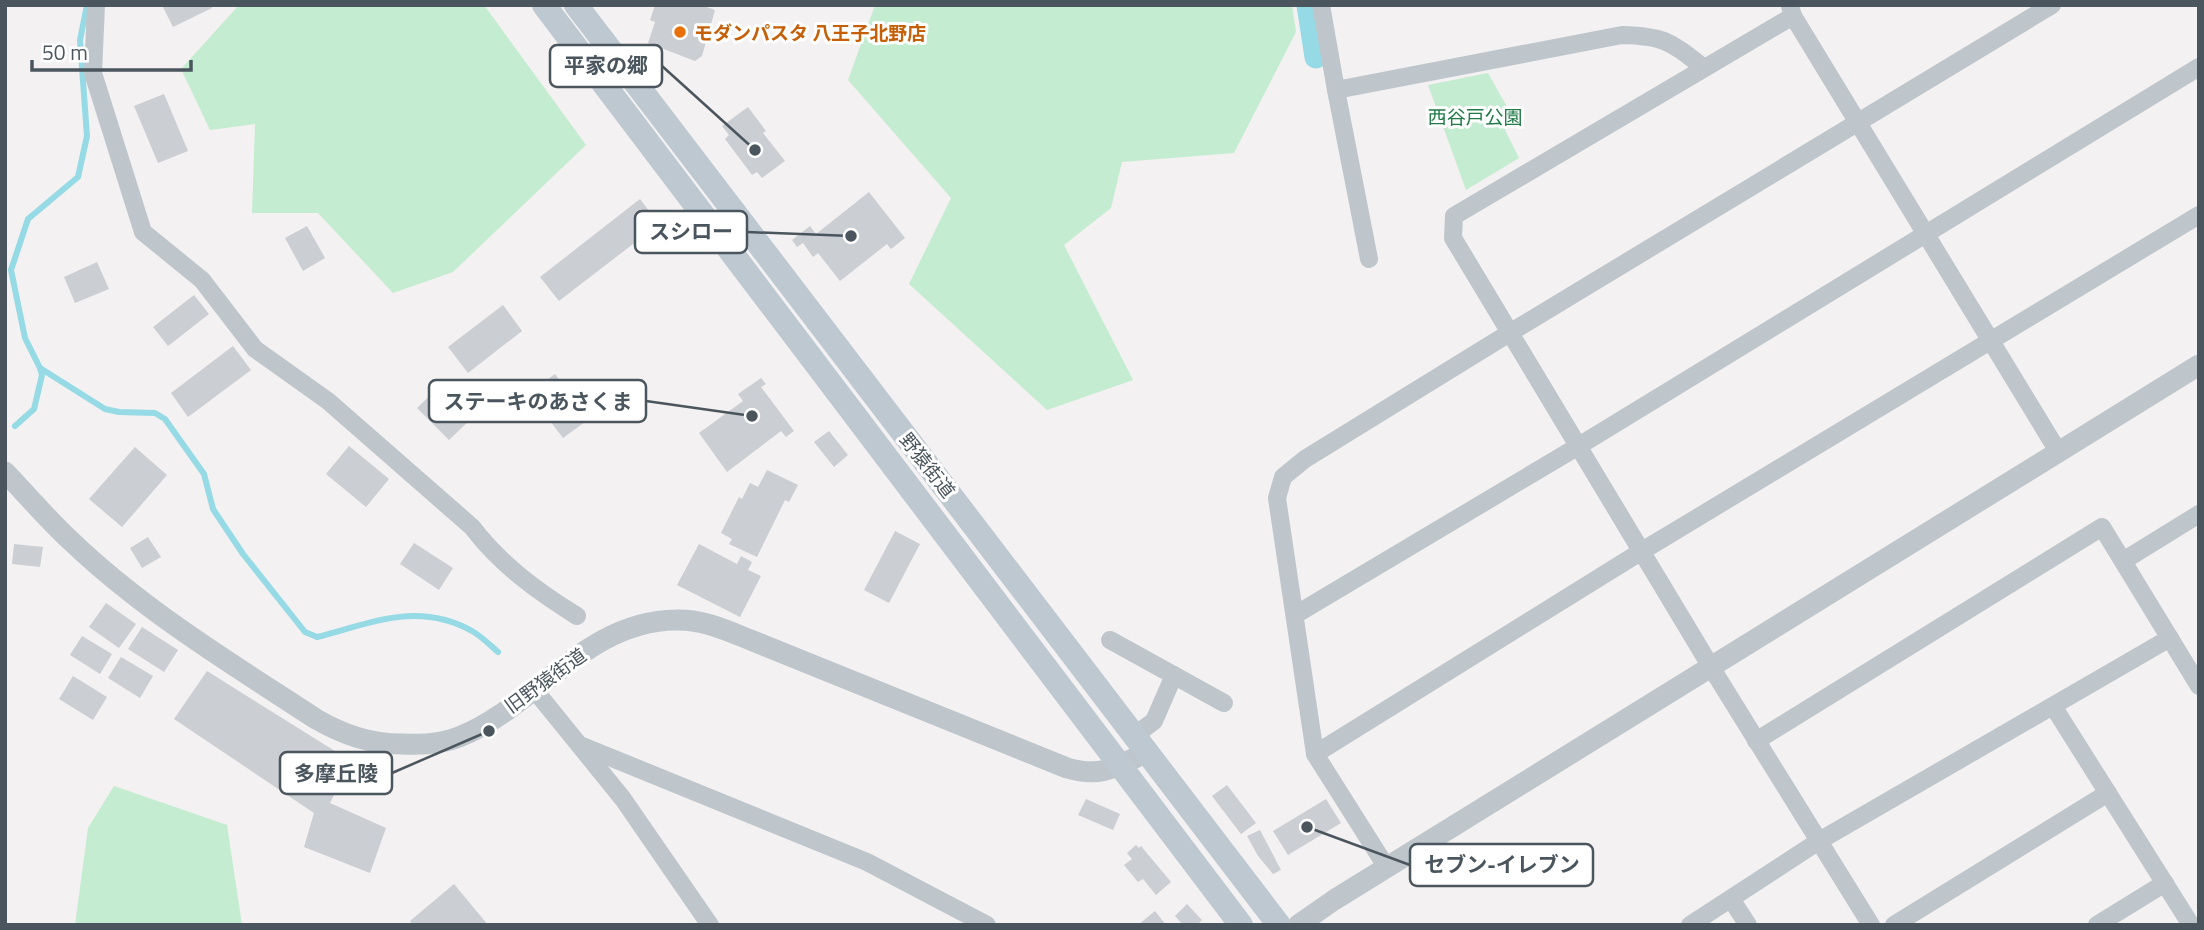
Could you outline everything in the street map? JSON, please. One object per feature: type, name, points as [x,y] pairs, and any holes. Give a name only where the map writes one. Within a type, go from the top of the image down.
[{"type":"main road","name":"野猿街道","points":[[544,5],[921,499],[1118,765],[1241,925]]},
{"type":"main road","name":"野猿街道","points":[[576,5],[1279,925]]},
{"type":"street","points":[[96,5],[93,73],[143,232],[202,280],[255,349],[328,401],[472,527],[490,551],[508,567],[539,592],[577,616]]},
{"type":"street","points":[[1321,5],[1369,259]]},
{"type":"street","points":[[1387,869],[1315,754],[1277,498],[1283,477],[1305,460],[1511,332],[2052,5]]},
{"type":"street","points":[[1871,925],[1577,447],[1453,238],[1454,216],[1704,68],[1791,11],[2059,453]]},
{"type":"street","points":[[1336,90],[1622,35],[1650,36],[1673,44],[1704,68]]},
{"type":"street","points":[[1295,615],[1577,447],[2199,67]]},
{"type":"street","points":[[1315,754],[1642,551],[2199,215]]},
{"type":"street","points":[[1298,925],[2199,365]]},
{"type":"street","name":"旧野猿街道","points":[[5,472],[71,541],[142,601],[190,627],[316,719],[336,731],[372,743],[413,745],[458,737],[510,707],[589,648],[641,625],[677,620],[705,623],[1052,763],[1081,772],[1100,773],[1118,765],[1140,744]]},
{"type":"street","points":[[2123,561],[2199,514]]},
{"type":"street","points":[[1756,741],[2102,527],[2196,676]]},
{"type":"street","points":[[1690,925],[1819,842],[2170,638]]},
{"type":"street","points":[[1110,640],[1224,703]]},
{"type":"street","points":[[1140,744],[1154,721],[1174,675]]},
{"type":"street","points":[[533,688],[623,799],[710,925]]},
{"type":"street","points":[[2053,706],[2191,925]]},
{"type":"street","points":[[580,745],[867,862],[987,925]]},
{"type":"street","points":[[1894,925],[2108,793]]},
{"type":"street","points":[[2097,925],[2165,883]]},
{"type":"street","points":[[1731,899],[1748,925]]},
{"type":"green space","points":[[239,5],[484,5],[586,145],[453,272],[393,293],[318,213],[252,213],[255,124],[210,130],[181,69]]},
{"type":"green space","points":[[875,5],[1292,5],[1296,32],[1234,153],[1122,162],[1111,208],[1064,245],[1133,380],[1047,410],[909,284],[951,198],[848,80]]},
{"type":"green space","name":"西谷戸公園","points":[[1488,73],[1516,123],[1505,130],[1519,158],[1466,190],[1428,85]]},
{"type":"green space","points":[[114,786],[227,825],[242,925],[75,925],[88,828]]},
{"type":"building","points":[[162,5],[211,5],[212,8],[173,27]]},
{"type":"building","name":"モダンパスタ 八王子北野店","points":[[655,5],[701,5],[715,10],[702,56],[695,61],[648,43],[655,22],[650,20]]},
{"type":"building","points":[[164,94],[188,151],[158,163],[134,106]]},
{"type":"building","points":[[748,107],[766,131],[763,133],[785,161],[762,178],[757,172],[752,175],[725,139],[729,135],[722,126]]},
{"type":"building","points":[[869,192],[905,238],[891,249],[887,244],[840,281],[818,253],[813,257],[803,243],[797,247],[792,240],[810,226],[816,234]]},
{"type":"building","points":[[640,199],[659,224],[559,301],[540,277]]},
{"type":"building","points":[[307,226],[325,258],[303,271],[285,238]]},
{"type":"building","points":[[97,262],[109,289],[75,303],[64,277]]},
{"type":"building","points":[[194,295],[209,314],[168,346],[153,327]]},
{"type":"building","points":[[503,305],[522,331],[468,373],[448,347]]},
{"type":"building","points":[[233,346],[251,370],[188,417],[171,393]]},
{"type":"building","points":[[555,374],[589,419],[563,438],[529,393]]},
{"type":"building","points":[[761,378],[766,384],[761,387],[794,431],[786,437],[781,431],[727,472],[699,433],[743,401],[738,394]]},
{"type":"building","points":[[441,385],[473,417],[449,440],[417,408]]},
{"type":"building","points":[[829,431],[848,455],[834,467],[814,442]]},
{"type":"building","points":[[349,446],[389,479],[366,507],[326,474]]},
{"type":"building","points":[[135,447],[167,475],[122,527],[89,499]]},
{"type":"building","points":[[767,470],[798,485],[789,502],[785,500],[757,557],[729,544],[732,539],[721,533],[739,497],[742,499],[750,483],[758,487]]},
{"type":"building","points":[[895,531],[920,544],[889,603],[864,590]]},
{"type":"building","points":[[148,537],[161,557],[142,568],[130,548]]},
{"type":"building","points":[[414,543],[453,568],[439,590],[400,564]]},
{"type":"building","points":[[14,544],[43,547],[40,567],[12,564]]},
{"type":"building","points":[[699,544],[737,564],[741,556],[752,562],[748,570],[761,576],[740,617],[677,585]]},
{"type":"building","points":[[106,603],[136,624],[119,648],[89,627]]},
{"type":"building","points":[[142,627],[178,650],[164,672],[128,649]]},
{"type":"building","points":[[82,636],[112,654],[100,674],[70,655]]},
{"type":"building","points":[[121,657],[153,676],[140,698],[108,678]]},
{"type":"building","points":[[207,671],[338,753],[328,791],[334,795],[330,803],[386,828],[370,873],[304,847],[314,813],[174,719]]},
{"type":"building","points":[[73,676],[107,697],[93,720],[59,699]]},
{"type":"building","points":[[1227,785],[1256,823],[1241,834],[1212,796]]},
{"type":"building","points":[[1086,799],[1120,814],[1113,830],[1078,815]]},
{"type":"building","points":[[1326,799],[1341,823],[1288,855],[1273,831]]},
{"type":"building","points":[[1260,830],[1281,870],[1273,874],[1258,856],[1247,836]]},
{"type":"building","points":[[1136,845],[1139,848],[1141,846],[1171,882],[1156,895],[1143,879],[1138,882],[1124,865],[1132,859],[1127,853]]},
{"type":"building","points":[[454,884],[488,925],[413,925],[410,921]]},
{"type":"building","points":[[1187,904],[1202,920],[1197,925],[1183,925],[1175,916]]},
{"type":"building","points":[[1155,911],[1166,925],[1138,925]]},
{"type":"waterway","points":[[15,426],[34,409],[42,375],[25,338],[11,270],[28,219],[78,177],[87,136],[80,40],[87,5]]},
{"type":"waterway","points":[[1308,5],[1316,57]]},
{"type":"waterway","points":[[40,368],[105,409],[155,413],[165,419],[204,474],[213,509],[243,554],[305,632],[317,637],[376,621],[414,616],[433,617],[472,631],[498,652]]},
{"type":"place","name":"モダンパスタ 八王子北野店","points":[[680,32]]},
{"type":"place","name":"平家の郷","points":[[755,150]]},
{"type":"place","name":"スシロー","points":[[851,236]]},
{"type":"place","name":"ステーキのあさくま","points":[[752,416]]},
{"type":"place","name":"多摩丘陵","points":[[489,731]]},
{"type":"place","name":"セブン-イレブン","points":[[1307,827]]}]
